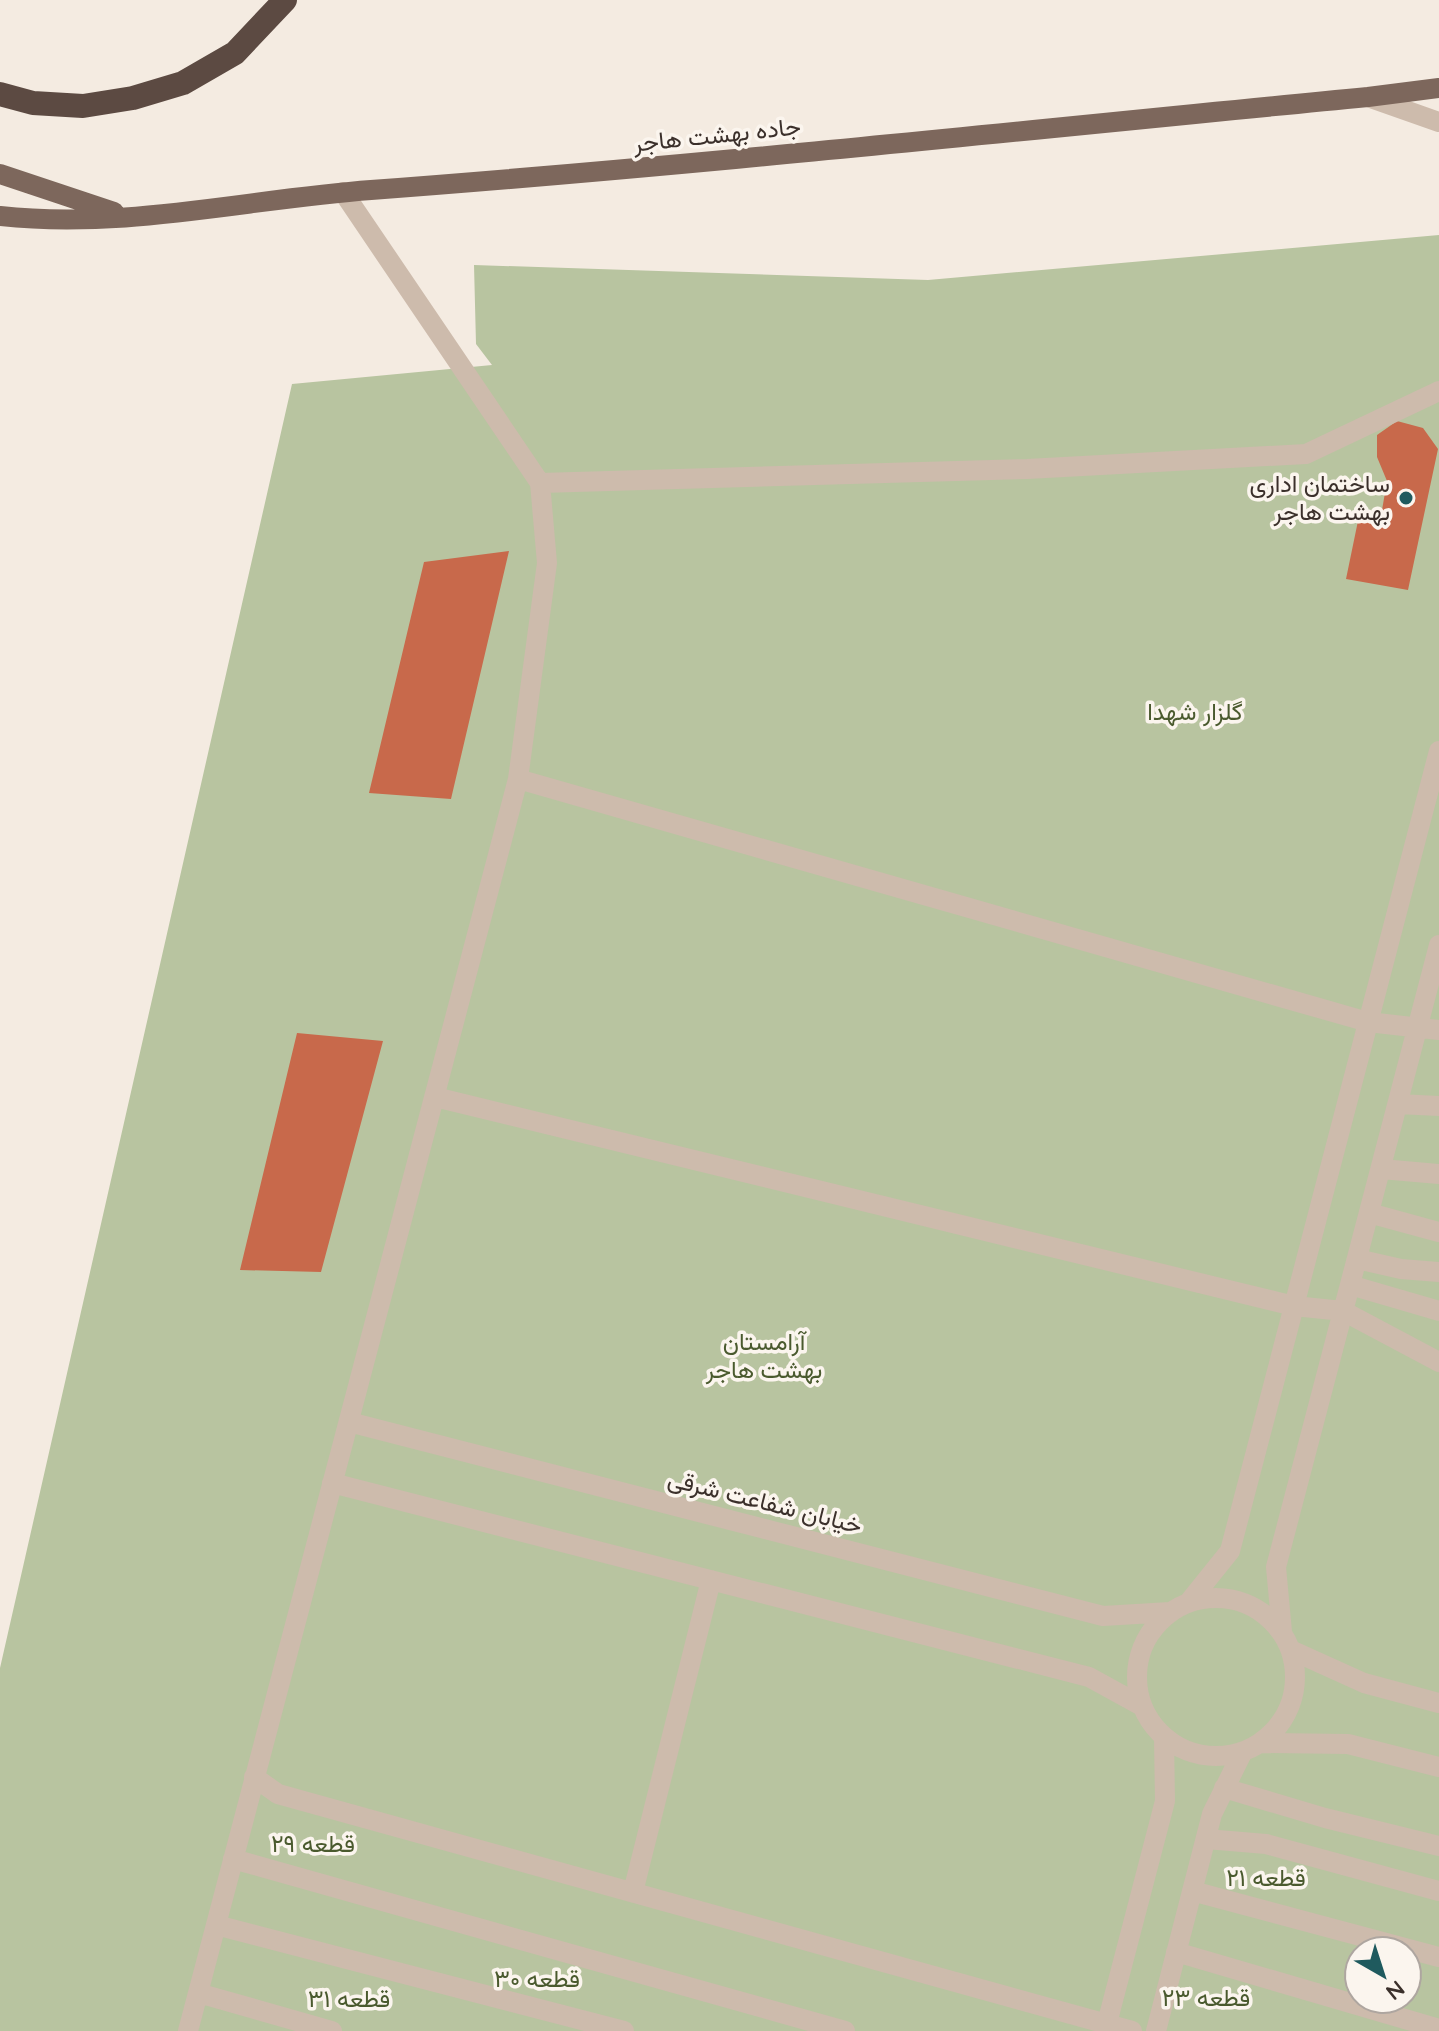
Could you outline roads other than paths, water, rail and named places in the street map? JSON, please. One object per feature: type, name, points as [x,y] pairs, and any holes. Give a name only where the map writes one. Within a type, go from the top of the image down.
[{"type":"highway","points":[[0,94],[33,103],[83,106],[133,98],[183,83],[235,53],[285,0]]},
{"type":"main road","name":"جاده بهشت هاجر","points":[[0,216],[130,217],[343,192],[607,172],[1439,88]]},
{"type":"main road","points":[[0,174],[130,217]]},
{"type":"street","points":[[1368,97],[1439,122]]},
{"type":"street","points":[[188,2031],[518,779],[547,563],[540,483],[343,192]]},
{"type":"street","points":[[540,483],[1027,469],[1306,454],[1439,391]]},
{"type":"street","points":[[1439,751],[1230,1551],[1180,1607],[1155,1626],[1140,1653],[1136,1684],[1140,1705],[1150,1723],[1164,1738],[1181,1749],[1201,1756],[1222,1757],[1252,1748],[1348,1744],[1439,1767]]},
{"type":"street","points":[[518,779],[1368,1022],[1439,1030]]},
{"type":"street","points":[[1156,2031],[1212,1814],[1224,1788],[1252,1748],[1277,1729],[1288,1711],[1294,1692],[1295,1670],[1286,1641],[1276,1567],[1438,949]]},
{"type":"street","points":[[435,1097],[1294,1306],[1343,1311],[1435,1361]]},
{"type":"street","points":[[1398,1104],[1439,1106]]},
{"type":"street","points":[[1381,1169],[1439,1174]]},
{"type":"street","points":[[1369,1213],[1439,1232]]},
{"type":"street","points":[[1357,1259],[1401,1269],[1439,1272]]},
{"type":"street","points":[[1350,1285],[1439,1311]]},
{"type":"street","name":"خیابان شفاعت شرقی","points":[[349,1422],[1103,1616],[1180,1607]]},
{"type":"street","points":[[332,1483],[1089,1677],[1140,1705]]},
{"type":"street","points":[[633,1892],[711,1580]]},
{"type":"street","points":[[1180,1607],[1209,1598],[1230,1599],[1250,1605],[1267,1617],[1286,1641],[1364,1683],[1439,1703]]},
{"type":"street","points":[[1106,2027],[1165,1801],[1164,1738]]},
{"type":"street","points":[[254,1777],[278,1794],[1106,2027],[1132,2031]]},
{"type":"street","points":[[1224,1788],[1325,1818],[1439,1846]]},
{"type":"street","points":[[1206,1839],[1266,1844],[1439,1891]]},
{"type":"street","points":[[233,1859],[845,2031]]},
{"type":"street","points":[[1192,1891],[1439,1957]]},
{"type":"street","points":[[216,1925],[624,2031]]},
{"type":"street","points":[[1176,1952],[1439,2029]]},
{"type":"street","points":[[198,1993],[332,2031]]},
{"type":"place","name":"ساختمان اداری بهشت هاجر","points":[[1406,498]]},
{"type":"park label","name":"گلزار شهدا","points":[[1195,712]]},
{"type":"park label","name":"آرامستان بهشت هاجر","points":[[764,1356]]},
{"type":"park label","name":"قطعه ۲۹","points":[[313,1844]]},
{"type":"park label","name":"قطعه ۲۱","points":[[1266,1878]]},
{"type":"park label","name":"قطعه ۳۰","points":[[537,1979]]},
{"type":"park label","name":"قطعه ۲۳","points":[[1206,1998]]},
{"type":"park label","name":"قطعه ۳۱","points":[[349,1999]]}]
